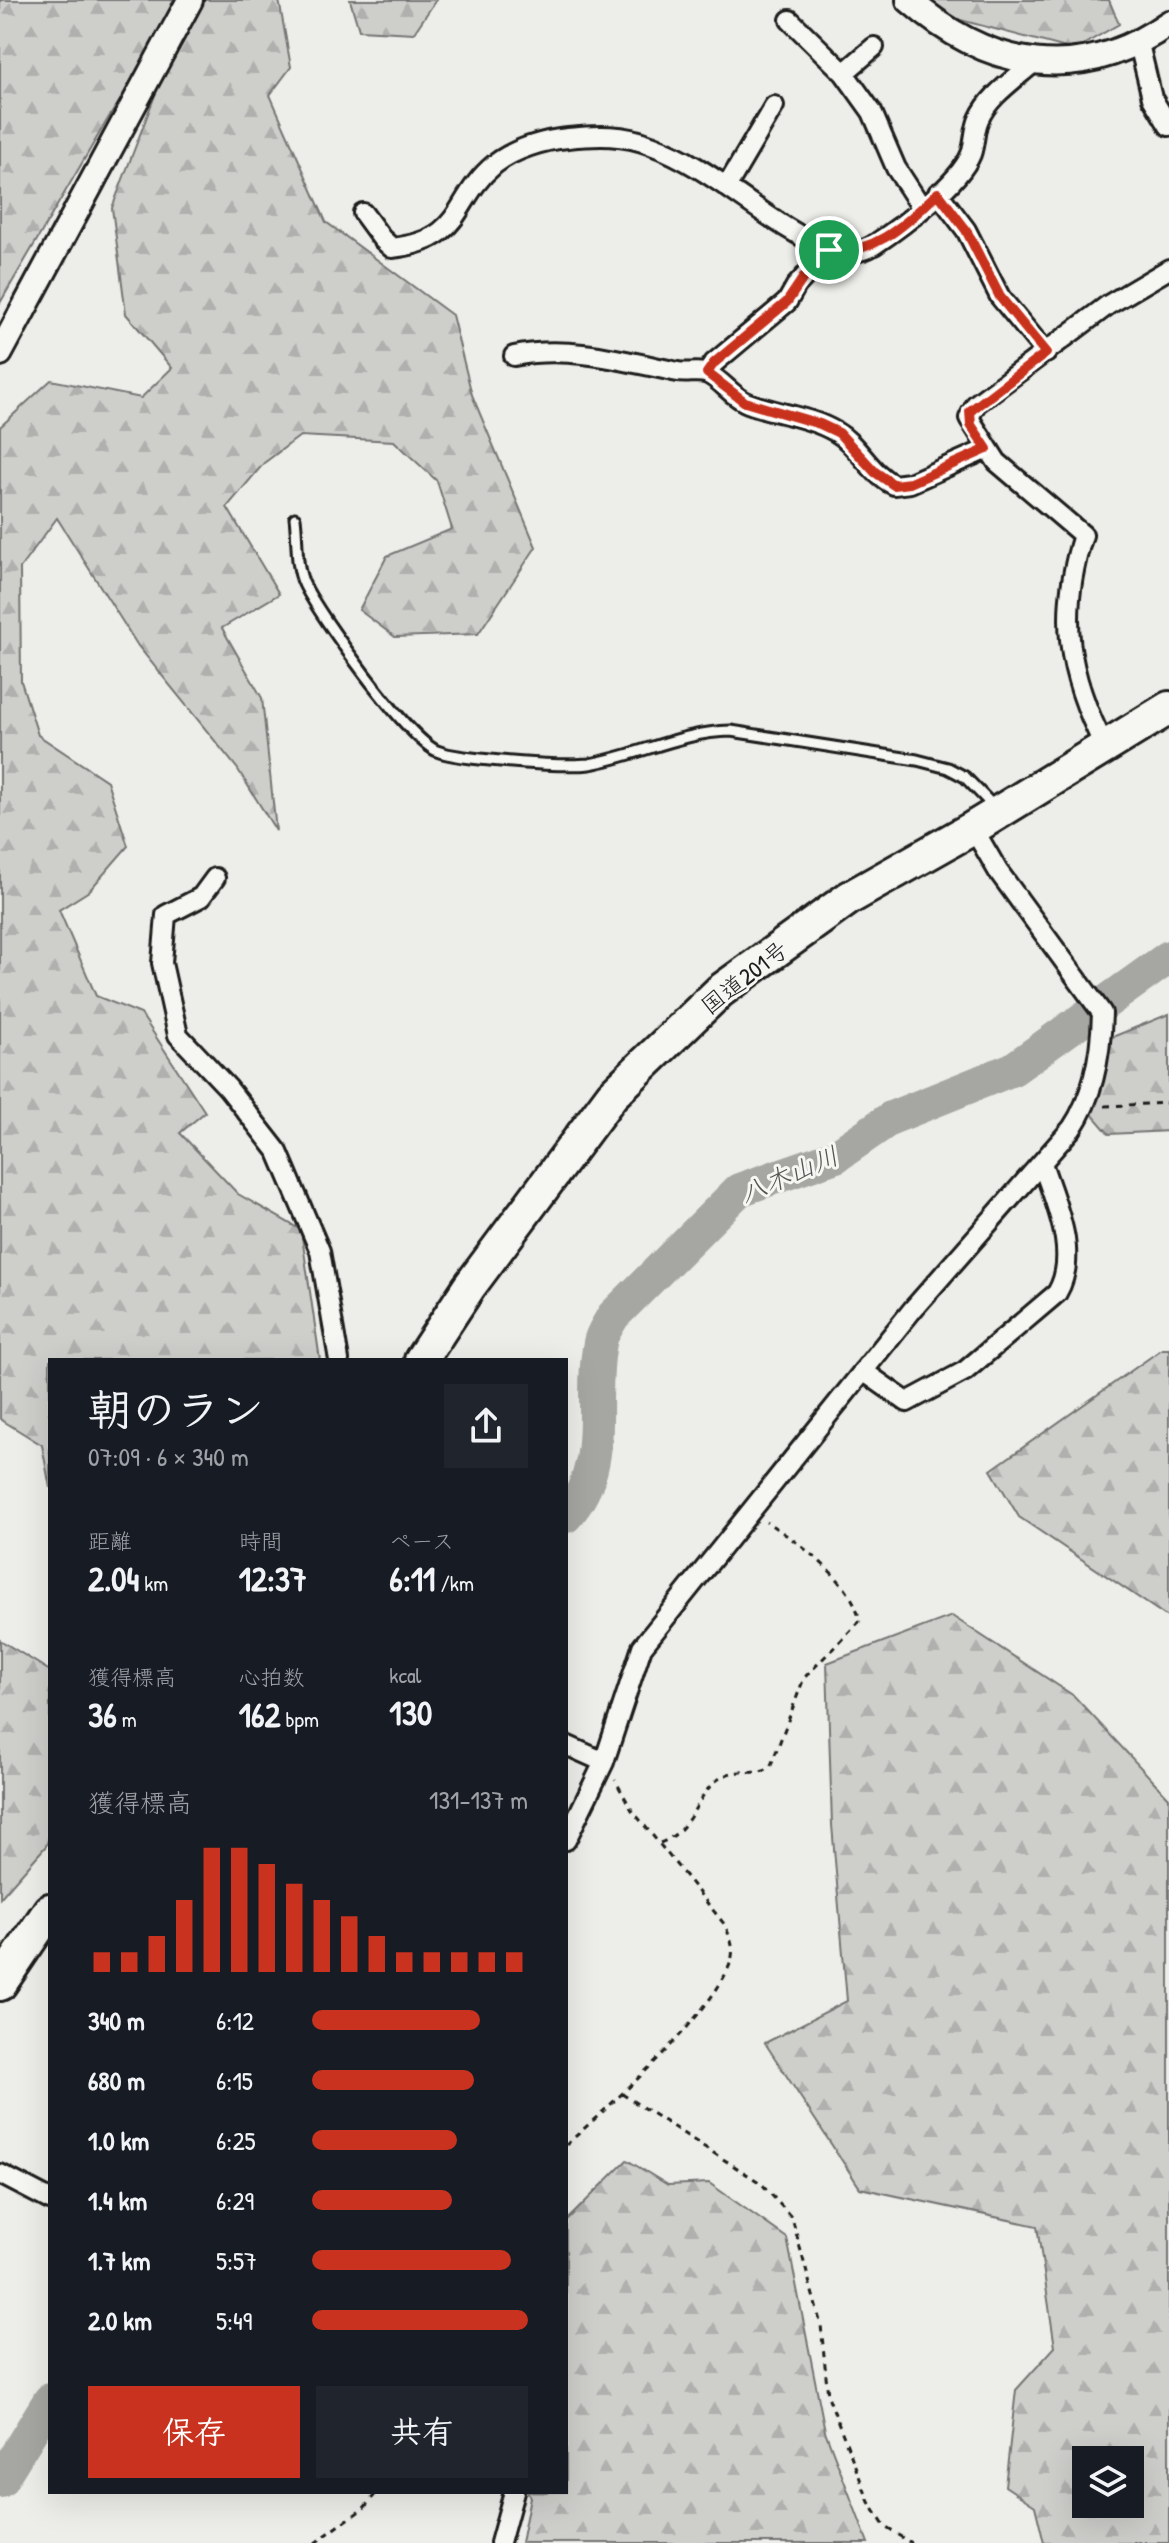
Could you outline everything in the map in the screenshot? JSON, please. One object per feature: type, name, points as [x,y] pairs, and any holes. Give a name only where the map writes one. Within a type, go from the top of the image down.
[{"type":"highway","name":"国道201号","points":[[422,1358],[469,1287],[612,1095],[720,991],[849,898],[986,820],[1169,708]]},
{"type":"highway","points":[[0,1984],[48,1913]]},
{"type":"street","points":[[0,353],[190,0]]},
{"type":"street","points":[[909,0],[971,42],[1033,63],[1096,60],[1139,44],[1169,23]]},
{"type":"street","points":[[790,20],[844,73],[872,112],[896,168],[922,208]]},
{"type":"street","points":[[1139,44],[1152,98],[1169,126]]},
{"type":"street","points":[[844,73],[874,47]]},
{"type":"street","points":[[363,213],[392,248],[418,245],[444,230],[493,166],[516,151],[563,138],[613,135],[652,145],[727,186],[829,250],[852,253],[872,247],[938,193],[971,154],[977,121],[989,102],[1033,63]]},
{"type":"street","points":[[727,186],[774,106]]},
{"type":"street","points":[[938,193],[966,230],[1000,297],[1046,353]]},
{"type":"street","points":[[707,373],[714,363],[787,302],[810,268],[829,250]]},
{"type":"street","points":[[1105,747],[1088,712],[1069,637],[1066,608],[1083,535],[997,462],[971,425],[970,411],[1108,305],[1169,269]]},
{"type":"street","points":[[514,356],[538,351],[564,353],[614,358],[683,373],[707,373],[745,402],[820,424],[839,433],[875,472],[894,485],[910,483],[987,449]]},
{"type":"street","points":[[568,1836],[604,1762],[642,1647],[863,1371],[1042,1163],[1087,1106],[1101,1041],[1097,1006],[998,871],[986,820]]},
{"type":"street","points":[[215,878],[201,897],[166,915],[162,963],[173,1017],[178,1035],[228,1088],[278,1152],[320,1251],[339,1358]]},
{"type":"street","points":[[863,1371],[907,1402],[965,1371],[1057,1293],[1067,1277],[1068,1252],[1042,1163]]},
{"type":"street","points":[[568,1746],[604,1762]]},
{"type":"street","points":[[0,2174],[48,2199]]},
{"type":"street","points":[[500,2543],[513,2494]]},
{"type":"lane","points":[[295,518],[297,553],[303,582],[310,594],[382,694],[419,737],[437,751],[489,759],[589,764],[700,731],[731,731],[917,760],[948,768],[965,777],[986,820]]},
{"type":"path","points":[[1087,1106],[1169,1103]]},
{"type":"path","points":[[660,1843],[679,1834],[710,1787],[726,1775],[765,1772],[770,1768],[804,1678],[859,1622],[859,1615],[839,1582],[792,1537],[750,1511]]},
{"type":"path","points":[[568,2143],[622,2094],[717,1989],[731,1960],[733,1945],[725,1925],[632,1810],[604,1762]]},
{"type":"path","points":[[622,2094],[762,2184],[792,2218],[821,2325],[828,2396],[869,2502],[885,2527],[911,2543]]},
{"type":"path","points":[[315,2543],[364,2508],[375,2494]]},
{"type":"green space","points":[[0,0],[178,0],[176,18],[109,117],[0,303]]},
{"type":"green space","points":[[204,0],[279,0],[291,67],[270,95],[326,222],[452,315],[472,395],[536,547],[478,634],[395,637],[359,610],[387,556],[452,529],[437,481],[394,441],[300,436],[264,463],[227,507],[279,594],[222,628],[262,698],[276,831],[237,768],[138,646],[57,518],[20,568],[21,681],[38,735],[107,781],[128,846],[89,891],[59,910],[96,996],[141,1014],[205,1112],[180,1133],[238,1194],[301,1230],[320,1358],[48,1358],[48,1477],[42,1445],[0,1419],[0,427],[51,380],[141,398],[172,368],[126,314],[112,208],[165,69]]},
{"type":"green space","points":[[350,0],[436,0],[414,33],[359,30]]},
{"type":"green space","points":[[923,0],[1109,0],[1119,24],[1074,50],[953,18]]},
{"type":"green space","points":[[1169,1014],[1169,1131],[1109,1134],[1091,1113],[1100,1042]]},
{"type":"green space","points":[[1162,1349],[1169,1349],[1169,1618],[1019,1517],[991,1470]]},
{"type":"green space","points":[[952,1616],[1074,1696],[1169,1798],[1169,2543],[1044,2543],[1035,2506],[1005,2486],[1016,2390],[1055,2347],[1037,2226],[860,2188],[765,2043],[847,2001],[832,1825],[827,1663]]},
{"type":"green space","points":[[0,1640],[48,1670],[48,1840],[0,1898]]},
{"type":"green space","points":[[627,2160],[668,2185],[709,2183],[787,2238],[825,2431],[868,2543],[521,2543],[528,2494],[568,2494],[568,2219]]},
{"type":"waterway","name":"八木山川","points":[[568,1513],[589,1476],[594,1454],[597,1366],[603,1333],[613,1316],[739,1190],[836,1156],[891,1118],[1013,1069],[1169,957]]},
{"type":"waterway","name":"八木山川","points":[[0,2481],[48,2403]]},
{"type":"route","points":[[938,193],[966,230],[1000,297],[1046,353],[970,411],[971,425],[987,449],[910,483],[894,485],[875,472],[839,433],[820,424],[745,402],[707,373],[714,363],[787,302],[810,268],[829,250],[852,253],[872,247],[938,193]]}]
